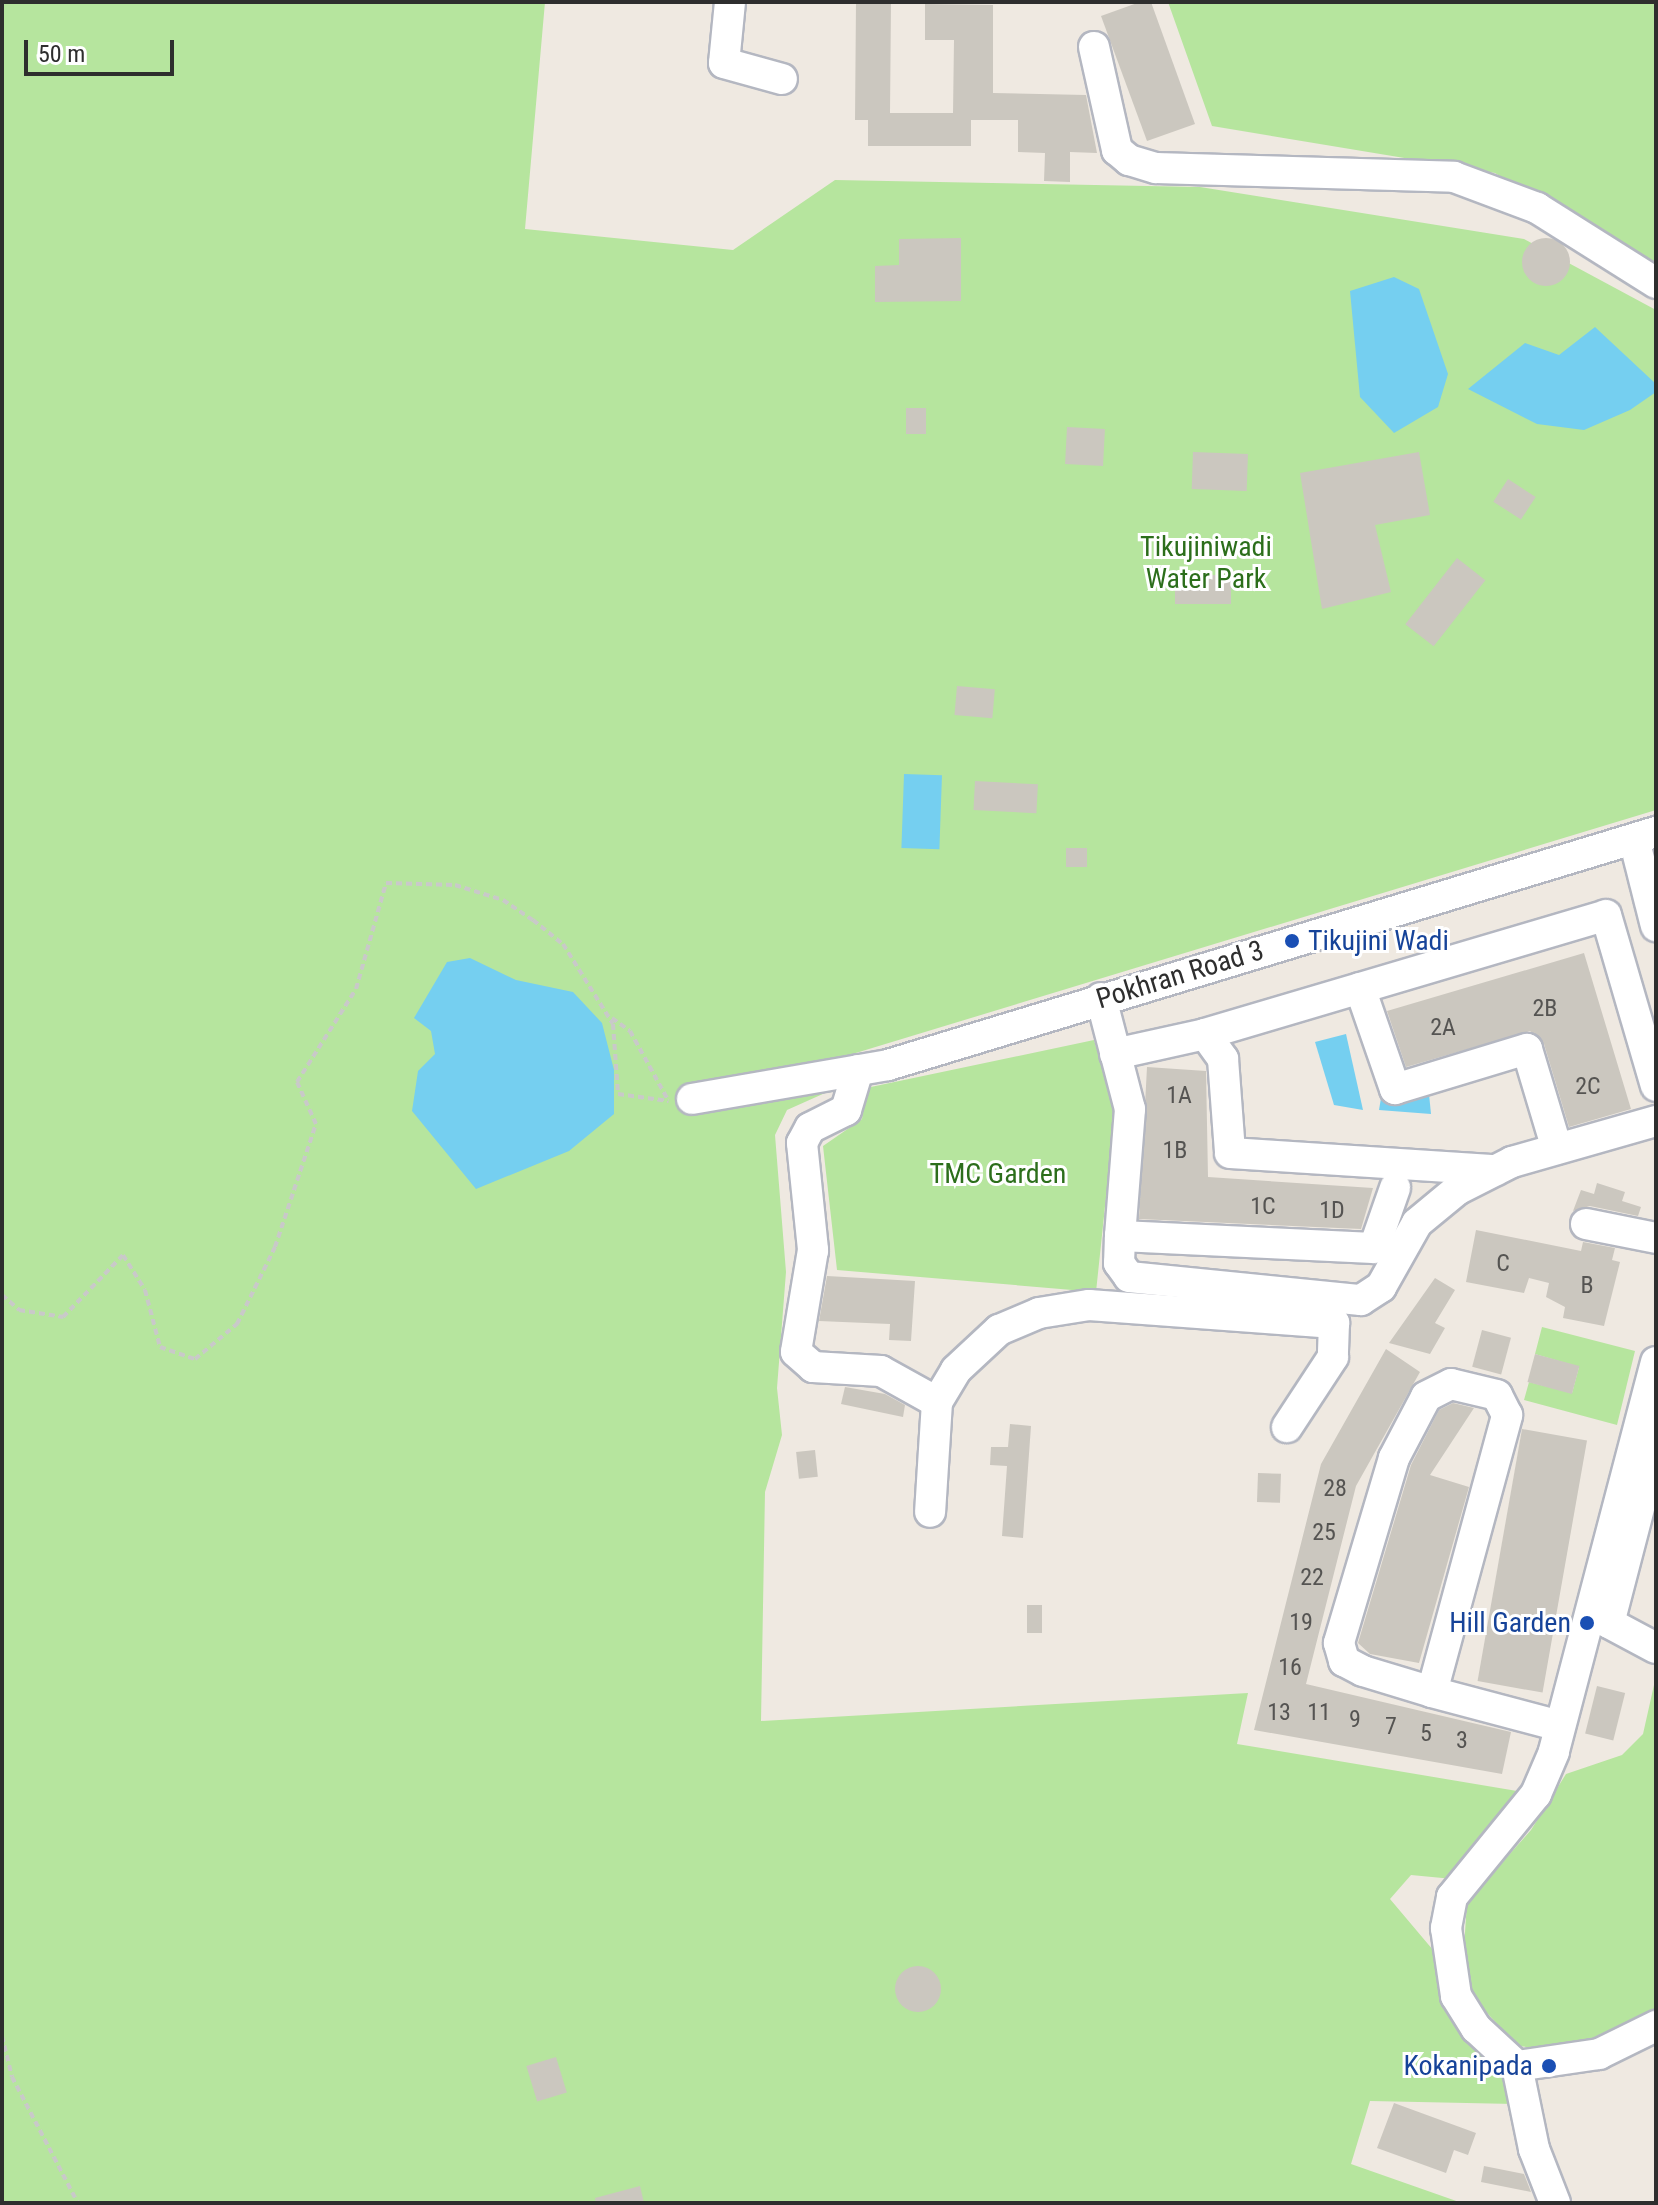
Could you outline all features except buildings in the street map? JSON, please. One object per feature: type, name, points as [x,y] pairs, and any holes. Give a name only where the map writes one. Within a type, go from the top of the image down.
[{"type":"street","points":[[730,2],[724,63],[782,79]]},
{"type":"street","points":[[1094,47],[1117,150],[1129,160],[1156,168],[1454,177],[1537,208],[1656,283]]},
{"type":"street","points":[[1645,836],[1656,926]]},
{"type":"street","name":"Pokhran Road 3","points":[[680,1100],[888,1065],[1101,998],[1645,836]]},
{"type":"street","points":[[1115,1054],[1205,1034],[1606,915],[1656,1086]]},
{"type":"street","points":[[1360,988],[1395,1089],[1527,1049],[1557,1149]]},
{"type":"street","points":[[1101,998],[1130,1109],[1119,1263],[1129,1277],[1361,1300],[1381,1287],[1435,1204],[1496,1170],[1656,1121]]},
{"type":"street","points":[[1205,1034],[1223,1059],[1230,1153],[1496,1170]]},
{"type":"street","points":[[858,1070],[846,1110],[810,1128],[802,1143],[813,1250],[796,1352],[813,1367],[881,1371],[937,1402]]},
{"type":"street","points":[[1120,1236],[1374,1248],[1395,1188]]},
{"type":"street","points":[[1586,1224],[1656,1238]]},
{"type":"street","points":[[930,1512],[937,1402],[956,1370],[999,1330],[1039,1313],[1089,1305],[1334,1323],[1333,1357],[1287,1427]]},
{"type":"street","points":[[1656,1362],[1649,1451],[1609,1623],[1656,1648]]},
{"type":"street","points":[[1432,1692],[1507,1415],[1497,1395],[1451,1384],[1426,1397],[1394,1458],[1339,1643],[1344,1661],[1363,1671],[1432,1692],[1560,1726]]},
{"type":"street","points":[[1555,2203],[1534,2149],[1517,2066],[1494,2048],[1456,1996],[1446,1928],[1452,1897],[1536,1794],[1649,1451]]},
{"type":"street","points":[[1517,2066],[1599,2054],[1656,2026]]},
{"type":"path","points":[[2,1295],[19,1310],[63,1317],[123,1255],[145,1290],[160,1347],[195,1359],[237,1324],[275,1247],[316,1124],[297,1082],[356,989],[386,883],[455,885],[503,900],[563,944],[607,1013],[630,1031],[680,1100]]},
{"type":"path","points":[[607,1013],[618,1094],[680,1100]]},
{"type":"path","points":[[2,1723],[2,1763]]},
{"type":"path","points":[[2,2036],[12,2077],[78,2203]]},
{"type":"green space","name":"Tikujiniwadi Water Park","points":[[2,2],[545,2],[525,229],[733,250],[835,180],[1200,187],[1524,239],[1656,310],[1656,810],[836,1059],[834,1089],[787,1110],[775,1135],[786,1272],[777,1388],[782,1435],[765,1492],[761,1721],[1248,1693],[1237,1744],[1523,1792],[1453,1879],[1411,1875],[1390,1899],[1433,1950],[1461,2037],[1510,2074],[1515,2104],[1370,2101],[1351,2164],[1462,2203],[2,2203]]},
{"type":"green space","points":[[1168,2],[1656,2],[1656,275],[1495,173],[1212,126]]},
{"type":"green space","name":"TMC Garden","points":[[1094,1040],[1115,1112],[1096,1292],[837,1270],[823,1146],[862,1119],[866,1088]]},
{"type":"green space","points":[[1542,1327],[1635,1351],[1617,1425],[1524,1400],[1529,1382],[1572,1393],[1579,1367],[1535,1354]]},
{"type":"green space","points":[[1656,1676],[1656,2010],[1564,2051],[1518,2046],[1470,1995],[1463,1963],[1467,1902],[1531,1830],[1566,1774],[1622,1755],[1643,1734]]},
{"type":"water","points":[[1394,277],[1419,289],[1448,374],[1438,407],[1394,433],[1360,397],[1350,291]]},
{"type":"water","points":[[1595,327],[1656,384],[1656,392],[1630,410],[1584,430],[1537,424],[1468,389],[1525,343],[1559,355]]},
{"type":"water","points":[[904,774],[942,775],[939,849],[901,848]]},
{"type":"water","points":[[470,958],[516,980],[573,992],[602,1023],[614,1070],[614,1114],[569,1151],[476,1189],[412,1111],[418,1071],[435,1054],[431,1031],[414,1018],[447,962]]},
{"type":"water","points":[[1346,1034],[1363,1110],[1334,1105],[1315,1042]]},
{"type":"water","points":[[1428,1084],[1431,1114],[1379,1110],[1381,1098]]},
{"type":"place","name":"Tikujini Wadi","points":[[1292,941]]},
{"type":"place","name":"Hill Garden","points":[[1587,1623]]},
{"type":"place","name":"Kokanipada","points":[[1549,2066]]}]
